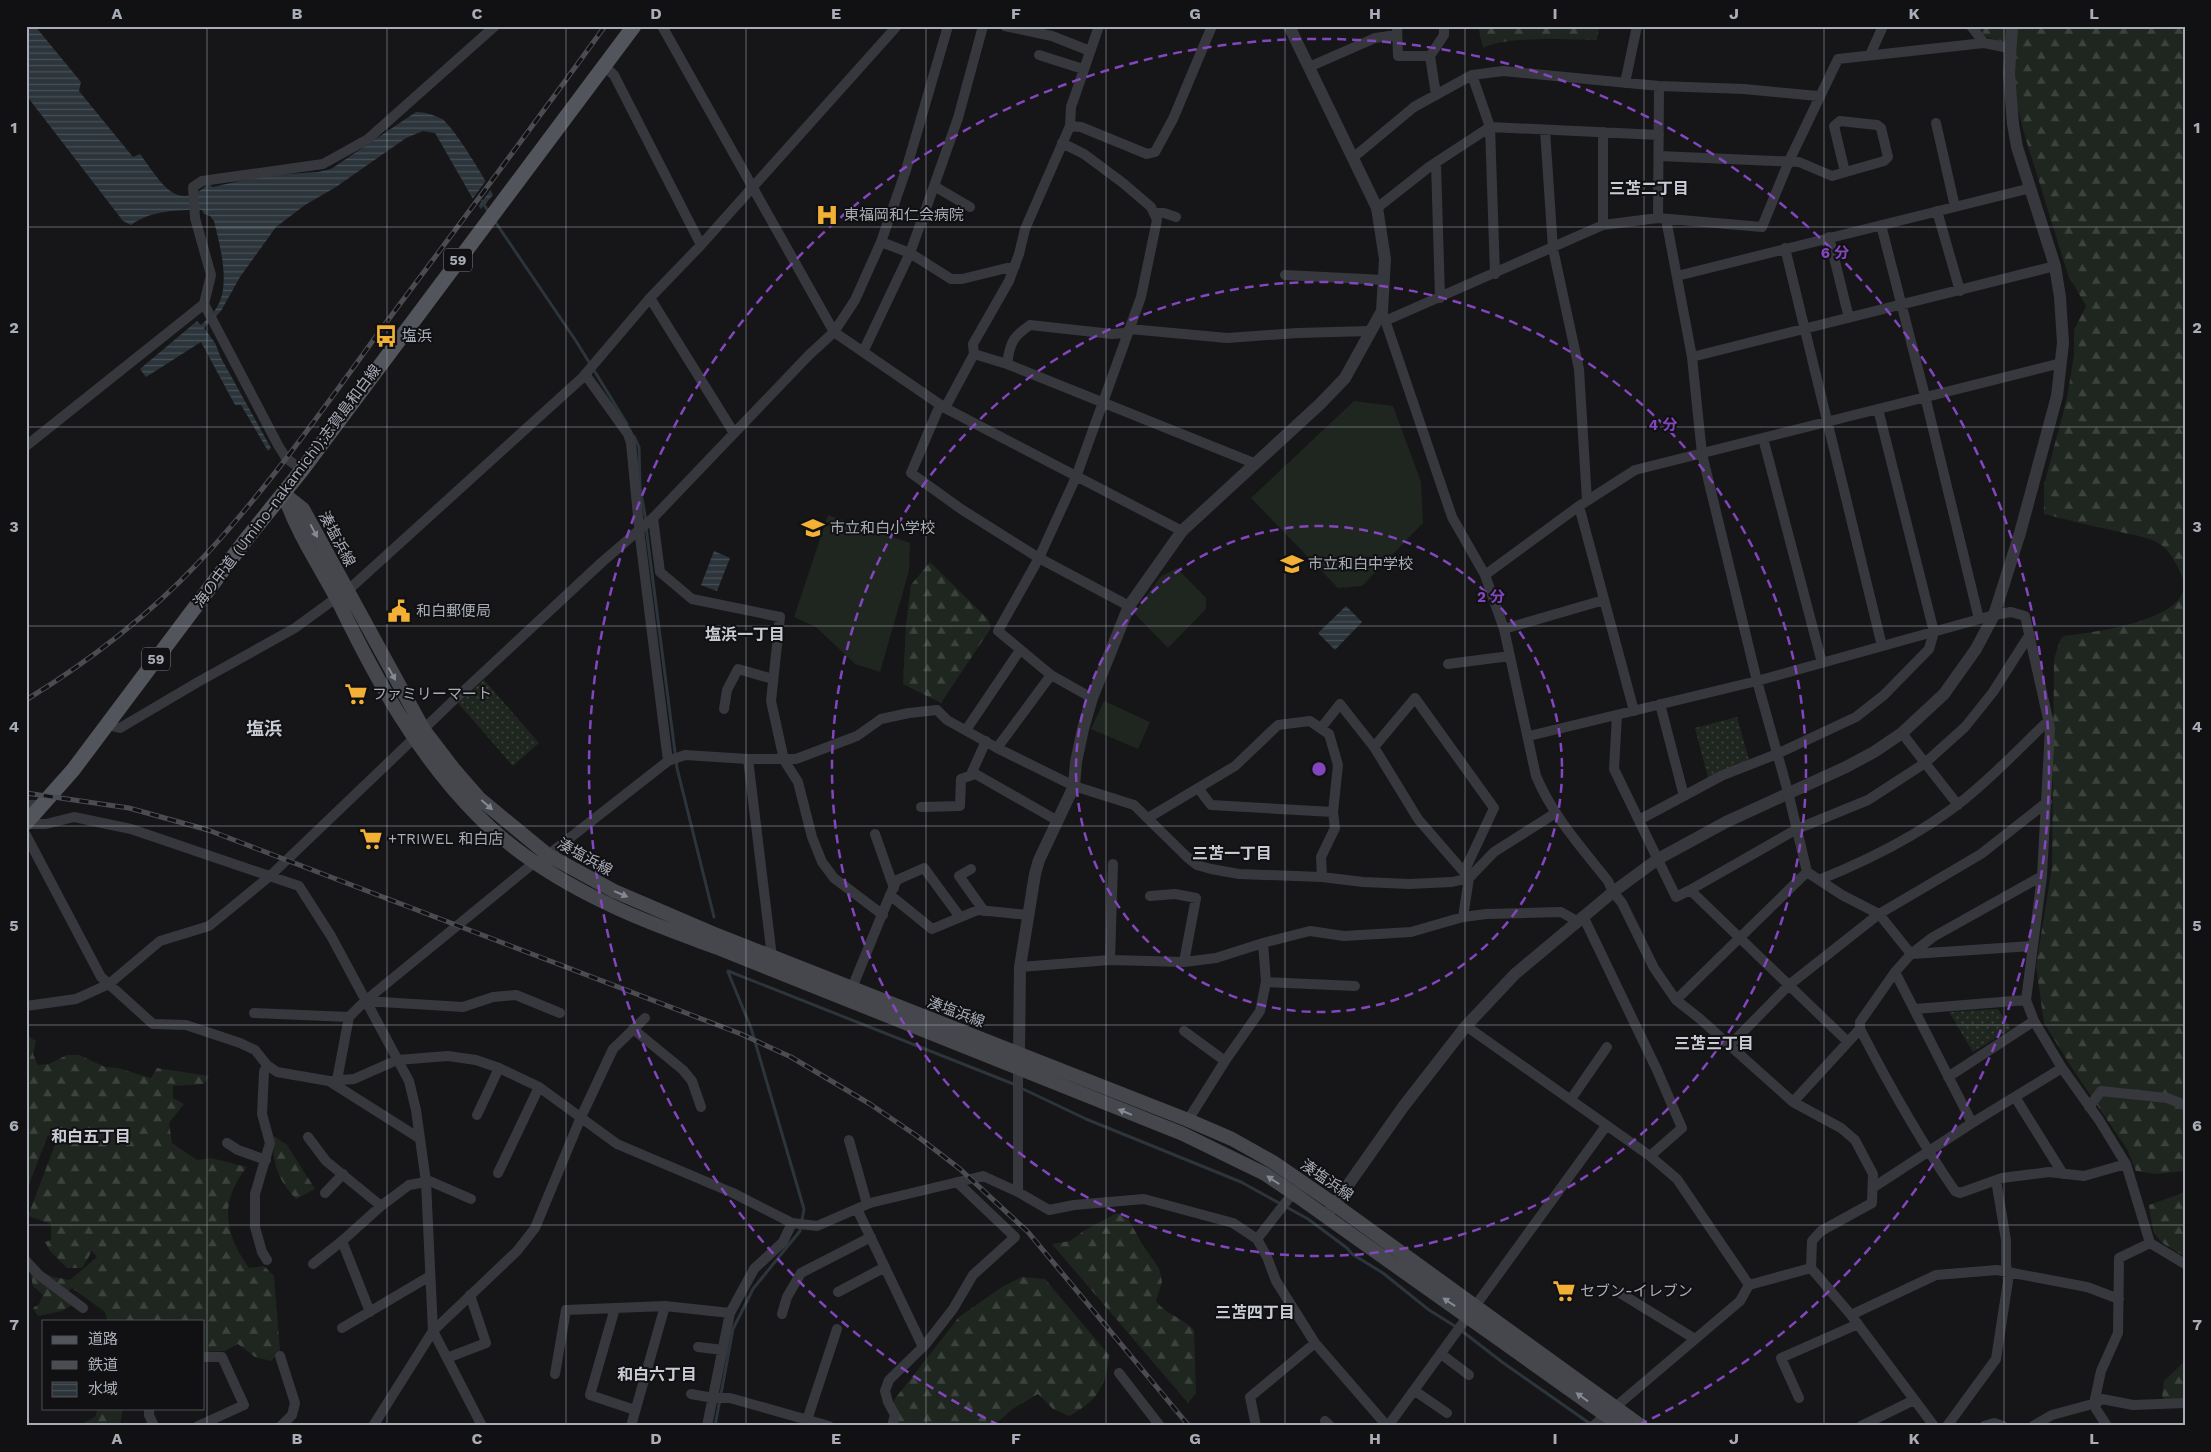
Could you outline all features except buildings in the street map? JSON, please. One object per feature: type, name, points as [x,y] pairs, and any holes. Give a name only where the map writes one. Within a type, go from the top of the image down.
[{"type":"main road","name":"海の中道 (Umino-nakamichi);志賀島和白線","points":[[26,823],[73,770],[244,542],[284,494],[634,26]]},
{"type":"main road","name":"湊塩浜線","points":[[284,494],[293,522],[341,595],[369,665],[419,734],[444,779],[478,816],[502,837],[542,859],[772,957],[1019,1053],[1232,1139],[1273,1162],[1331,1210],[1611,1411],[1641,1426]]},
{"type":"main road","name":"湊塩浜線","points":[[542,859],[589,894],[642,920],[718,948],[1216,1149],[1265,1174],[1294,1193],[1331,1210]]},
{"type":"main road","name":"湊塩浜線","points":[[1611,1411],[1621,1426]]},
{"type":"street","points":[[26,446],[204,304],[211,276],[195,218],[193,187],[202,181],[323,164],[368,139],[495,26]]},
{"type":"street","points":[[662,26],[834,332],[942,407],[1182,531]]},
{"type":"street","points":[[107,725],[120,728],[295,628],[341,595],[585,374],[650,298],[754,188],[897,26]]},
{"type":"street","points":[[26,1006],[76,999],[109,984],[160,941],[209,926],[270,876],[419,734],[653,518],[809,355],[834,332],[855,300],[881,242],[906,170],[948,26]]},
{"type":"street","points":[[862,352],[910,253],[958,118],[982,26]]},
{"type":"street","points":[[1005,26],[1052,36],[1090,51]]},
{"type":"street","points":[[1099,26],[1071,107],[1070,126],[1025,229],[1009,281],[973,344],[974,354],[942,407],[911,472],[960,509],[1039,558],[1129,606]]},
{"type":"street","points":[[1070,126],[1081,127],[1147,154],[1155,152],[1177,110],[1212,26]]},
{"type":"street","points":[[1289,26],[1377,208],[1385,259],[1384,316],[1452,517],[1485,575],[1504,629],[1529,736],[1536,776],[1554,814],[1608,881],[1613,892],[1622,903],[1654,968],[1676,1000],[1730,1045],[1793,1102],[1841,1128],[1855,1140],[1873,1174],[1872,1203],[1821,1231],[1812,1241],[1811,1268],[1851,1315],[1934,1426]]},
{"type":"street","points":[[1436,95],[1430,56],[1444,36],[1444,26]]},
{"type":"street","points":[[1625,83],[1637,26]]},
{"type":"street","points":[[1870,55],[1882,26]]},
{"type":"street","points":[[1971,26],[1984,43]]},
{"type":"street","points":[[1331,1210],[1408,1100],[1466,1026],[1516,974],[1613,892],[1658,859],[1726,822],[1846,767],[1874,752],[1902,733],[1927,711],[1960,674],[1976,649],[1994,616],[2012,560],[2057,396],[2061,363],[2062,321],[2055,266],[2017,147],[2013,124],[2009,74],[2009,48],[2012,26]]},
{"type":"street","points":[[1309,67],[1397,30],[1398,56],[1430,56]]},
{"type":"street","points":[[1019,1053],[1020,967],[1039,860],[1074,786],[1076,762],[1092,698],[1129,606],[1182,531],[1256,464],[1345,378],[1370,331],[1384,316],[1440,298],[1603,225],[1662,219],[1762,227],[1818,96],[1838,59],[1984,43],[2009,48]]},
{"type":"street","points":[[1039,56],[1083,69]]},
{"type":"street","points":[[604,66],[614,75],[701,246]]},
{"type":"street","points":[[1354,157],[1414,107],[1472,75],[1503,71],[1659,86],[1744,89],[1818,96]]},
{"type":"street","points":[[1472,75],[1490,127],[1495,274]]},
{"type":"street","points":[[1659,86],[1658,156],[1662,219],[1677,276],[1692,357],[1702,454],[1757,681],[1788,792],[1807,872],[1842,895],[1879,914],[1911,954]]},
{"type":"street","points":[[1658,156],[1799,162],[1832,176],[1884,161],[1888,157],[1881,128],[1840,121],[1834,126],[1844,172]]},
{"type":"street","points":[[1936,123],[1955,206]]},
{"type":"street","points":[[1377,208],[1436,163],[1490,127],[1659,135]]},
{"type":"street","points":[[1545,130],[1553,248],[1579,369],[1583,504],[1604,600],[1634,711]]},
{"type":"street","points":[[1603,132],[1603,225]]},
{"type":"street","points":[[1062,143],[1084,154],[1111,174],[1151,207],[1157,220],[1141,297],[1076,477],[1039,558],[998,631],[1051,675],[1092,698]]},
{"type":"street","points":[[1436,163],[1440,298]]},
{"type":"street","points":[[934,186],[970,207]]},
{"type":"street","points":[[1677,276],[2030,188]]},
{"type":"street","points":[[1937,211],[1960,290]]},
{"type":"street","points":[[1154,213],[1164,213],[1176,217]]},
{"type":"street","points":[[1881,225],[1925,396],[1979,620]]},
{"type":"street","points":[[1829,238],[1849,318]]},
{"type":"street","points":[[881,242],[910,253],[951,279],[962,279],[1015,266]]},
{"type":"street","points":[[1785,248],[1882,646]]},
{"type":"street","points":[[1692,357],[2055,266]]},
{"type":"street","points":[[1285,275],[1384,280]]},
{"type":"street","points":[[650,298],[734,433]]},
{"type":"street","points":[[204,304],[278,445],[286,458],[302,470]]},
{"type":"street","points":[[1007,364],[1009,351],[1016,335],[1030,325],[1112,334],[1125,333],[1130,329],[1227,338],[1297,332],[1370,331]]},
{"type":"street","points":[[974,354],[1007,364],[1256,464]]},
{"type":"street","points":[[1485,575],[1583,504],[1635,470],[2061,363]]},
{"type":"street","points":[[585,374],[628,434],[668,761]]},
{"type":"street","points":[[1639,820],[1723,775],[1777,754],[1856,717],[1884,695],[1928,649],[1934,632],[1878,409]]},
{"type":"street","points":[[1763,438],[1822,663]]},
{"type":"street","points":[[653,518],[660,572],[692,599],[780,617],[771,701],[784,760],[798,782],[812,837],[822,862],[834,878],[883,915]]},
{"type":"street","points":[[1504,629],[1604,600]]},
{"type":"street","points":[[1529,736],[1757,681],[1994,616],[2011,612],[2025,616],[2048,720],[2047,802],[2042,876],[2026,1000],[2034,1022],[2062,1068],[2126,1164],[2150,1243],[2185,1264]]},
{"type":"street","points":[[1617,715],[1614,769],[1676,897],[1797,829],[1868,800],[1926,763],[1965,728],[1993,692],[2030,634]]},
{"type":"street","points":[[966,730],[1020,650]]},
{"type":"street","points":[[1448,664],[1510,656]]},
{"type":"street","points":[[724,708],[727,690],[738,669],[773,679]]},
{"type":"street","points":[[998,748],[1051,675]]},
{"type":"street","points":[[1374,747],[1415,698],[1494,808],[1466,875],[1463,916]]},
{"type":"street","points":[[1320,728],[1340,704],[1374,747],[1418,820],[1466,875]]},
{"type":"street","points":[[1660,704],[1684,796]]},
{"type":"street","points":[[333,1081],[349,1017],[365,1001],[668,761],[685,755],[748,759],[796,759],[857,736],[881,719],[908,713],[936,710],[947,720],[986,742],[1074,786],[1134,805],[1197,865],[1239,874],[1322,877],[1363,882],[1409,884],[1452,882],[1466,875],[1494,852],[1554,814]]},
{"type":"street","points":[[1819,880],[1910,838],[1958,805],[1980,787],[2048,720]]},
{"type":"street","points":[[1148,818],[1235,766],[1278,725],[1310,721],[1329,734],[1338,765],[1332,812],[1335,828],[1321,857],[1322,877]]},
{"type":"street","points":[[1902,733],[1958,805]]},
{"type":"street","points":[[986,742],[972,772],[1058,821]]},
{"type":"street","points":[[748,759],[772,957]]},
{"type":"street","points":[[921,807],[960,806],[961,779],[976,774]]},
{"type":"street","points":[[1198,788],[1211,805],[1332,812]]},
{"type":"street","points":[[1730,1045],[1789,985],[1879,914],[1981,854],[2047,802]]},
{"type":"street","points":[[26,805],[42,805]]},
{"type":"street","points":[[26,823],[46,824],[74,817],[131,829],[299,886],[331,936],[409,1081],[416,1110],[425,1180],[432,1331],[482,1426]]},
{"type":"street","points":[[876,834],[892,891],[932,929],[978,910],[1028,915]]},
{"type":"street","points":[[26,835],[101,977],[153,1024],[186,1025],[240,1043],[255,1050],[267,1065],[277,1072],[333,1081],[354,1079],[397,1060],[448,1056],[476,1060],[499,1068],[539,1087],[617,1144],[733,1193],[792,1223],[817,1226],[862,1207],[983,1176],[1018,1192],[1049,1210],[1074,1205],[1144,1198],[1233,1223],[1256,1239],[1267,1257],[1276,1281],[1315,1343],[1388,1426],[1606,1126]]},
{"type":"street","points":[[1110,960],[1113,864]]},
{"type":"street","points":[[852,988],[897,880],[924,868],[960,917]]},
{"type":"street","points":[[971,869],[960,876],[984,911]]},
{"type":"street","points":[[1676,1000],[1807,872]]},
{"type":"street","points":[[2042,876],[1933,937],[1911,954],[1895,972],[1860,1022],[1860,1029],[1894,1096],[1954,1191],[1960,1193],[1996,1180],[2049,1172],[2084,1176],[2126,1164]]},
{"type":"street","points":[[1690,890],[1848,1042]]},
{"type":"street","points":[[1150,896],[1174,894],[1196,898],[1184,962]]},
{"type":"street","points":[[1020,967],[1110,960],[1184,962],[1216,958],[1310,931],[1344,936],[1411,932],[1463,916],[1561,912],[1580,919],[1657,1070],[1682,1128],[1650,1156]]},
{"type":"street","points":[[1188,1120],[1225,1061],[1260,1012],[1266,982],[1263,943]]},
{"type":"street","points":[[1911,954],[2032,946]]},
{"type":"street","points":[[1895,972],[1972,1123]]},
{"type":"street","points":[[1266,982],[1355,986]]},
{"type":"street","points":[[365,1001],[463,1007],[493,997],[516,995],[560,1013]]},
{"type":"street","points":[[1915,1009],[2026,1000]]},
{"type":"street","points":[[254,1013],[349,1017]]},
{"type":"street","points":[[373,1426],[432,1331],[517,1251],[535,1228],[581,1118],[613,1049],[645,1018]]},
{"type":"street","points":[[1948,1076],[2034,1022]]},
{"type":"street","points":[[1466,1026],[1650,1156],[1677,1179],[1749,1285]]},
{"type":"street","points":[[1793,1102],[1860,1029]]},
{"type":"street","points":[[633,1030],[688,1075],[698,1092],[701,1107]]},
{"type":"street","points":[[1184,1031],[1225,1061]]},
{"type":"street","points":[[1571,1099],[1607,1048]]},
{"type":"street","points":[[267,1065],[264,1072],[262,1114],[270,1143],[255,1194],[255,1219],[260,1244],[267,1260]]},
{"type":"street","points":[[476,1115],[499,1068]]},
{"type":"street","points":[[1874,1187],[1972,1123],[2062,1068]]},
{"type":"street","points":[[1018,1069],[1018,1192]]},
{"type":"street","points":[[333,1081],[419,1138]]},
{"type":"street","points":[[498,1173],[539,1087]]},
{"type":"street","points":[[2089,1107],[2101,1091],[2167,1098],[2185,1105]]},
{"type":"street","points":[[2015,1096],[2062,1174]]},
{"type":"street","points":[[308,1137],[326,1160],[381,1206]]},
{"type":"street","points":[[849,1140],[862,1207],[871,1237],[923,1347]]},
{"type":"street","points":[[227,1143],[238,1150],[266,1160]]},
{"type":"street","points":[[325,1193],[343,1174]]},
{"type":"street","points":[[313,1264],[381,1206],[409,1185],[425,1180],[471,1199]]},
{"type":"street","points":[[1947,1426],[1996,1359],[2008,1281],[2006,1271],[2006,1240],[1996,1180]]},
{"type":"street","points":[[892,1426],[895,1415],[888,1402],[886,1391],[889,1380],[923,1347],[953,1309],[974,1276],[1015,1237],[956,1182]]},
{"type":"street","points":[[1256,1239],[1294,1193]]},
{"type":"street","points":[[707,1426],[718,1398],[723,1350],[730,1313],[754,1269],[783,1242],[792,1223]]},
{"type":"street","points":[[782,1314],[787,1297],[801,1273],[871,1237]]},
{"type":"street","points":[[342,1241],[370,1312]]},
{"type":"street","points":[[2107,1426],[2096,1409],[2096,1403],[2101,1371],[2118,1333],[2119,1258],[2150,1243]]},
{"type":"street","points":[[26,1261],[39,1275],[83,1308]]},
{"type":"street","points":[[838,1292],[885,1267]]},
{"type":"street","points":[[1593,1426],[1740,1301],[1749,1285],[1811,1268]]},
{"type":"street","points":[[1851,1315],[1936,1275],[1997,1270],[2087,1287],[2119,1300]]},
{"type":"street","points":[[342,1328],[430,1276]]},
{"type":"street","points":[[1620,1293],[1695,1339]]},
{"type":"street","points":[[447,1358],[486,1343],[470,1295]]},
{"type":"street","points":[[555,1374],[566,1310],[665,1306],[730,1313]]},
{"type":"street","points":[[631,1426],[665,1306]]},
{"type":"street","points":[[615,1308],[590,1395],[635,1410]]},
{"type":"street","points":[[1800,1398],[1781,1358],[1858,1324]]},
{"type":"street","points":[[807,1420],[837,1329]]},
{"type":"street","points":[[1256,1426],[1250,1397],[1315,1343]]},
{"type":"street","points":[[698,1347],[723,1350]]},
{"type":"street","points":[[1441,1354],[1469,1375]]},
{"type":"street","points":[[280,1356],[295,1403],[292,1415],[281,1426]]},
{"type":"street","points":[[198,1426],[244,1405],[222,1357],[205,1357]]},
{"type":"street","points":[[1119,1373],[1160,1426]]},
{"type":"street","points":[[1415,1391],[1447,1413]]},
{"type":"street","points":[[691,1394],[718,1398],[829,1426]]},
{"type":"street","points":[[2033,1426],[2058,1413],[2096,1403],[2102,1399],[2133,1405],[2185,1403]]},
{"type":"street","points":[[1861,1426],[1914,1400]]},
{"type":"street","points":[[149,1410],[154,1426]]},
{"type":"street","points":[[1984,1426],[1994,1424],[2004,1426]]},
{"type":"green space","points":[[1478,26],[1599,26],[1597,40],[1508,41],[1483,48]]},
{"type":"green space","points":[[1978,26],[2185,26],[2185,1171],[2157,1174],[2136,1171],[2127,1149],[2044,1023],[2036,966],[2052,867],[2054,659],[2060,640],[2064,636],[2118,627],[2160,613],[2176,603],[2183,590],[2181,574],[2177,565],[2169,553],[2158,543],[2143,537],[2044,514],[2044,485],[2067,398],[2074,355],[2074,330],[2086,306],[2068,275],[2024,133],[2001,43],[1985,36]]},
{"type":"green space","points":[[1354,401],[1393,406],[1421,482],[1423,523],[1362,586],[1338,588],[1251,498]]},
{"type":"green space","points":[[828,515],[910,543],[909,571],[880,672],[855,664],[816,627],[794,617]]},
{"type":"green space","points":[[930,562],[988,619],[991,628],[941,703],[903,684],[906,624],[911,585]]},
{"type":"green space","points":[[1177,568],[1206,598],[1206,609],[1168,648],[1134,613],[1161,576]]},
{"type":"green space","points":[[484,680],[539,743],[513,766],[458,703]]},
{"type":"green space","points":[[1104,701],[1150,722],[1138,749],[1091,729]]},
{"type":"green space","points":[[1737,717],[1749,760],[1708,778],[1695,728]]},
{"type":"green space","points":[[1998,1009],[2011,1029],[1973,1052],[1949,1012]]},
{"type":"green space","points":[[26,1035],[36,1041],[33,1054],[38,1065],[49,1064],[67,1055],[79,1055],[105,1067],[118,1068],[151,1078],[157,1068],[209,1076],[204,1084],[173,1086],[173,1098],[184,1104],[169,1123],[172,1143],[197,1160],[211,1158],[247,1167],[232,1193],[228,1218],[230,1230],[234,1242],[249,1268],[264,1266],[274,1276],[280,1351],[271,1361],[255,1357],[238,1344],[225,1351],[205,1352],[205,1320],[107,1320],[105,1312],[72,1288],[68,1292],[72,1305],[62,1311],[38,1316],[33,1308],[39,1304],[43,1295],[33,1286],[29,1266],[53,1277],[70,1280],[97,1257],[92,1251],[82,1268],[67,1268],[50,1251],[45,1242],[51,1240],[51,1224],[28,1216],[56,1142],[48,1135],[26,1192]]},
{"type":"green space","points":[[274,1136],[287,1145],[315,1189],[296,1199],[290,1192],[277,1170],[273,1145]]},
{"type":"green space","points":[[2185,1192],[2185,1257],[2158,1238],[2152,1226],[2149,1205]]},
{"type":"green space","points":[[1117,1213],[1129,1220],[1142,1244],[1159,1268],[1162,1282],[1156,1301],[1164,1310],[1194,1330],[1196,1393],[1188,1403],[1052,1244],[1070,1241],[1085,1230]]},
{"type":"green space","points":[[1022,1277],[1045,1279],[1109,1355],[1105,1376],[1093,1399],[1069,1416],[1053,1409],[1038,1394],[1014,1408],[993,1426],[898,1426],[894,1400],[959,1317],[1002,1287]]},
{"type":"green space","points":[[2185,1361],[2185,1398],[2175,1406],[2162,1397],[2164,1381]]},
{"type":"green space","points":[[97,1410],[123,1410],[120,1426],[78,1426],[95,1417]]},
{"type":"water","points":[[26,26],[35,26],[81,82],[79,91],[133,157],[140,154],[161,183],[177,195],[187,196],[197,193],[208,184],[213,187],[261,176],[318,172],[331,169],[416,112],[436,116],[447,124],[469,154],[493,195],[481,209],[473,199],[435,133],[423,131],[406,138],[336,187],[305,205],[276,227],[240,277],[221,311],[204,328],[215,343],[221,358],[271,448],[268,451],[241,405],[235,405],[201,342],[146,377],[140,369],[197,321],[201,325],[220,301],[224,279],[214,221],[210,216],[204,214],[202,210],[156,214],[147,216],[131,225],[123,221],[26,95],[29,84],[26,79]]},
{"type":"water","points":[[714,551],[730,558],[717,591],[701,585]]},
{"type":"water","points":[[1346,606],[1362,622],[1335,650],[1318,633]]},
{"type":"pier","points":[[488,178],[492,188],[477,208],[471,201]]},
{"type":"waterway","points":[[482,201],[489,213]]},
{"type":"waterway","points":[[494,220],[576,341],[627,424]]},
{"type":"waterway","points":[[634,436],[639,447],[640,487],[646,521]]},
{"type":"waterway","points":[[646,527],[677,768],[714,917]]},
{"type":"waterway","points":[[728,971],[1016,1085]]},
{"type":"waterway","points":[[715,1426],[733,1329],[753,1289],[800,1231],[804,1209],[751,1028],[728,972]]},
{"type":"waterway","points":[[1021,1088],[1086,1119],[1241,1182],[1308,1219],[1347,1248],[1352,1254],[1383,1273],[1429,1310],[1458,1328],[1502,1362],[1592,1425]]},
{"type":"railway","points":[[26,700],[72,670],[138,620],[179,583],[225,534],[300,441],[605,26]]},
{"type":"railway","points":[[26,793],[129,808],[208,830],[741,1034],[791,1057],[870,1104],[917,1136],[960,1169],[1028,1232],[1189,1426]]},
{"type":"place","name":"東福岡和仁会病院","points":[[827,215]]},
{"type":"place","name":"塩浜","points":[[386,336]]},
{"type":"place","name":"市立和白小学校","points":[[813,528]]},
{"type":"place","name":"市立和白中学校","points":[[1292,564]]},
{"type":"place","name":"和白郵便局","points":[[399,611]]},
{"type":"place","name":"ファミリーマート","points":[[356,694]]},
{"type":"place","name":"+TRIWEL 和白店","points":[[371,839]]},
{"type":"place","name":"セブン-イレブン","points":[[1564,1291]]},
{"type":"district","name":"三苫二丁目","points":[[1649,188]]},
{"type":"district","name":"塩浜一丁目","points":[[745,634]]},
{"type":"district","name":"塩浜","points":[[264,728]]},
{"type":"district","name":"三苫一丁目","points":[[1232,853]]},
{"type":"district","name":"三苫三丁目","points":[[1714,1043]]},
{"type":"district","name":"和白五丁目","points":[[91,1136]]},
{"type":"district","name":"三苫四丁目","points":[[1255,1312]]},
{"type":"district","name":"和白六丁目","points":[[657,1374]]}]
